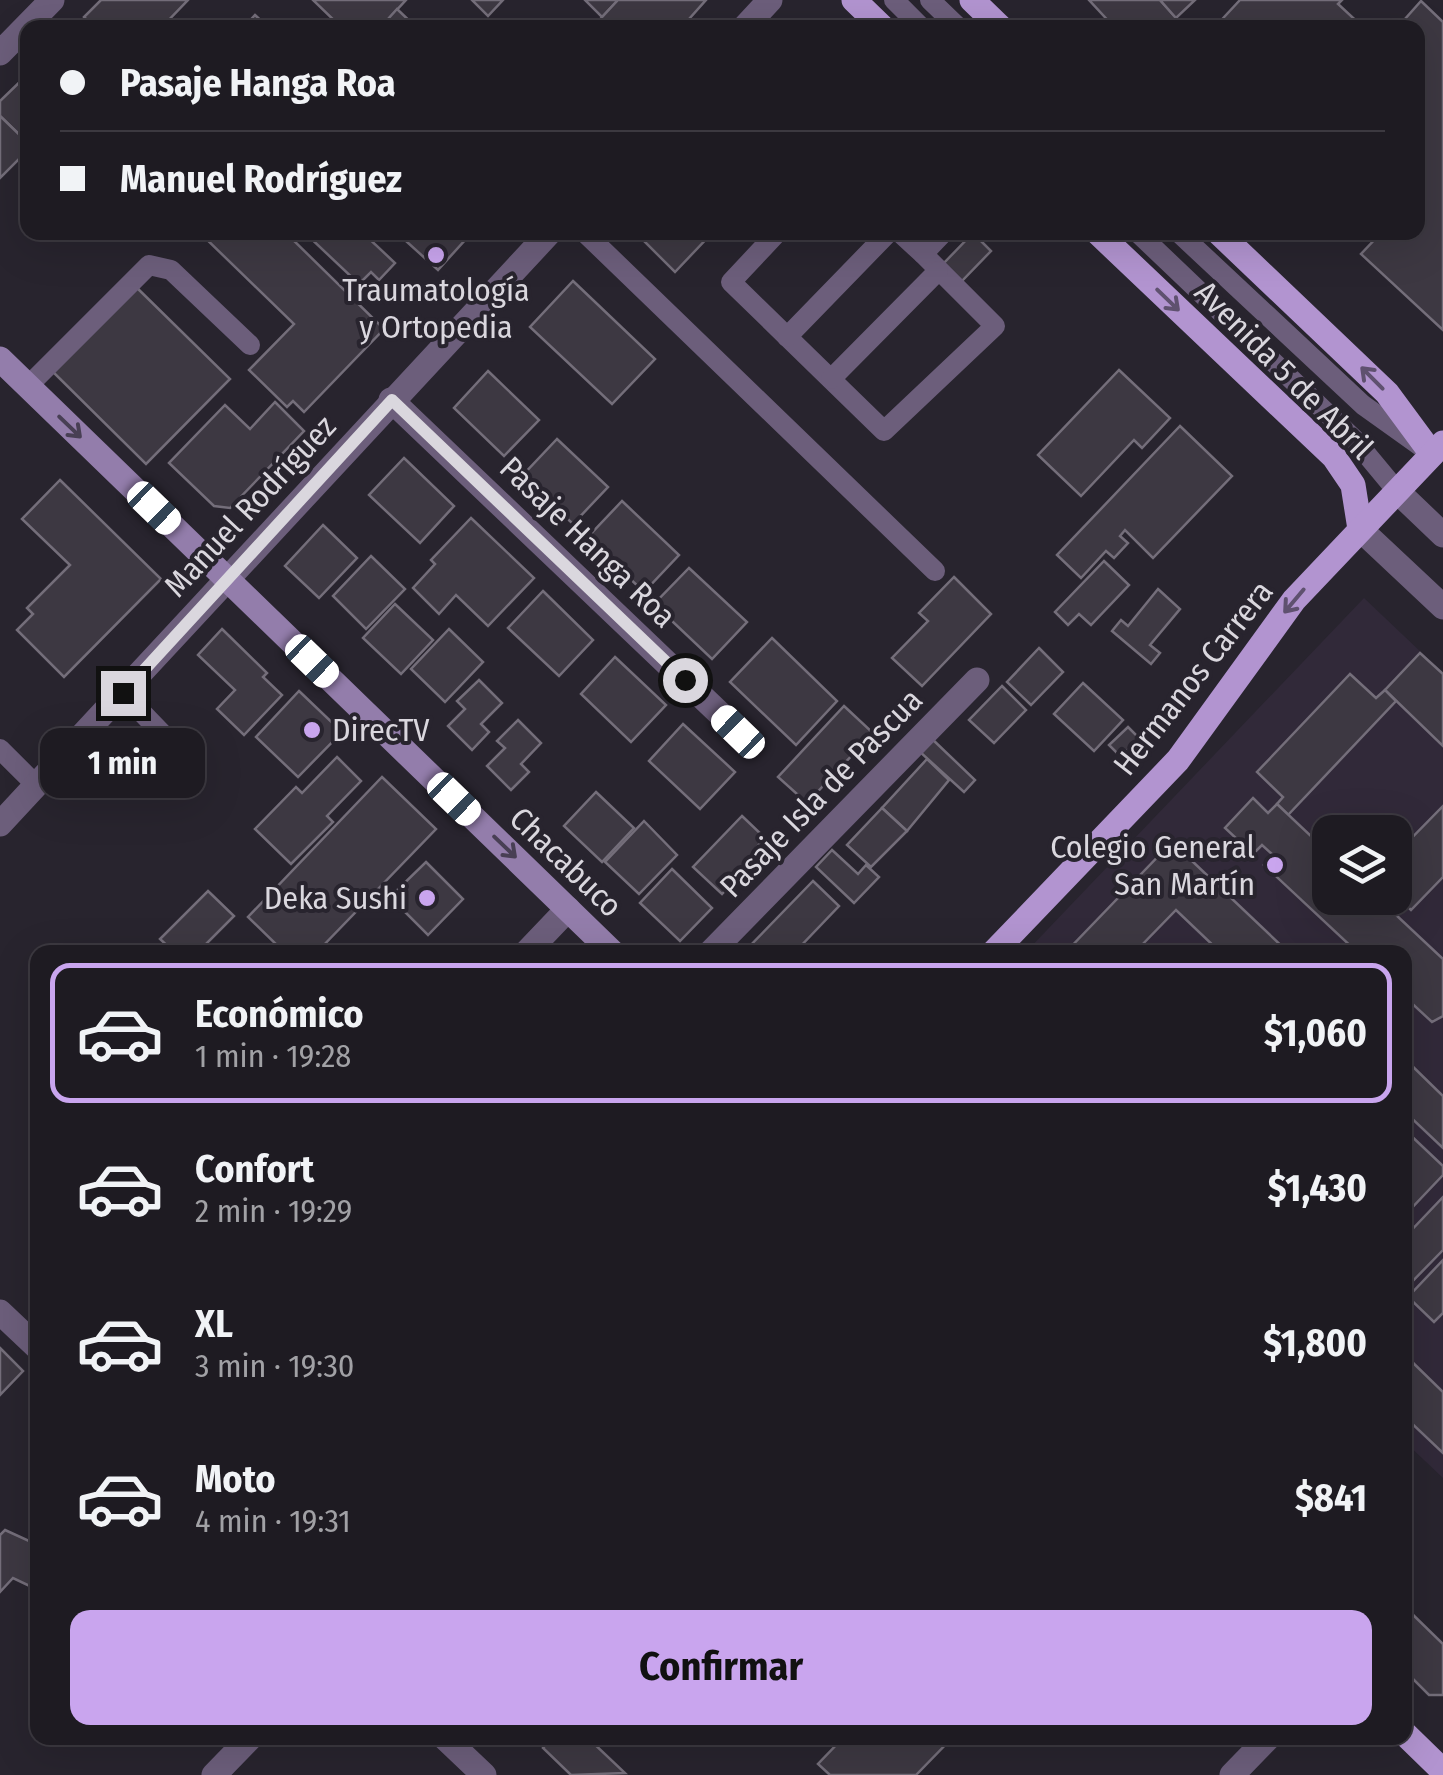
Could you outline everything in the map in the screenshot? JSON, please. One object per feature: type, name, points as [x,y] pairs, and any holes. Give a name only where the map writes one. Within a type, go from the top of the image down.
[{"type":"main road","points":[[854,0],[874,20]]},
{"type":"main road","points":[[972,0],[993,20]]},
{"type":"main road","name":"Avenida 5 de Abril","points":[[1107,240],[1334,458],[1353,485],[1360,528]]},
{"type":"main road","name":"Avenida 5 de Abril","points":[[1226,240],[1387,394],[1439,454]]},
{"type":"main road","name":"Chacabuco","points":[[0,359],[605,945]]},
{"type":"main road","name":"Hermanos Carrera","points":[[1001,945],[1178,760],[1285,611],[1396,491],[1439,454]]},
{"type":"main road","points":[[1412,1741],[1443,1771]]},
{"type":"street","points":[[32,20],[52,0]]},
{"type":"street","points":[[751,20],[770,0]]},
{"type":"street","points":[[0,53],[20,33]]},
{"type":"street","name":"Manuel Rodríguez","points":[[0,824],[542,240]]},
{"type":"street","name":"Pasaje Hanga Roa","points":[[392,400],[738,732]]},
{"type":"street","points":[[1396,491],[1443,535]]},
{"type":"street","points":[[1360,528],[1443,607]]},
{"type":"street","name":"Pasaje Isla de Pascua","points":[[718,945],[977,680]]},
{"type":"street","points":[[534,945],[568,909]]},
{"type":"street","points":[[0,1312],[30,1340]]},
{"type":"street","points":[[214,1775],[243,1745]]},
{"type":"street","points":[[452,1745],[484,1775]]},
{"type":"street","points":[[1232,1775],[1261,1745]]},
{"type":"lane","points":[[894,0],[914,20]]},
{"type":"lane","points":[[930,0],[951,20]]},
{"type":"lane","points":[[592,240],[935,572]]},
{"type":"lane","points":[[770,240],[730,282],[884,431],[995,326],[908,240]]},
{"type":"lane","points":[[787,336],[881,240]]},
{"type":"lane","points":[[923,254],[936,240]]},
{"type":"lane","points":[[1145,240],[1354,438],[1396,491]]},
{"type":"lane","points":[[1186,240],[1362,406],[1439,454]]},
{"type":"lane","points":[[28,386],[148,264],[171,270],[250,344]]},
{"type":"lane","points":[[831,379],[938,272]]},
{"type":"lane","points":[[123,693],[180,752],[180,763],[161,784]]},
{"type":"lane","points":[[0,749],[38,786]]},
{"type":"shaded area","name":"Colegio General San Martín","points":[[1364,598],[1443,673],[1443,1478],[1412,1449],[1412,945],[1033,945]]},
{"type":"building","points":[[101,0],[188,0],[169,20],[84,17]]},
{"type":"building","points":[[313,0],[406,0],[387,20],[334,20]]},
{"type":"building","points":[[472,0],[503,0],[488,16]]},
{"type":"building","points":[[585,0],[618,0],[602,17]]},
{"type":"building","points":[[618,0],[706,0],[688,20],[599,20]]},
{"type":"building","points":[[1089,0],[1160,0],[1176,18],[1174,20],[1108,20]]},
{"type":"building","points":[[1160,0],[1195,0],[1176,18]]},
{"type":"building","points":[[1240,0],[1342,0],[1338,4],[1355,20],[1221,20]]},
{"type":"building","points":[[1421,1],[1443,22],[1443,330],[1361,254],[1374,240],[1425,240],[1425,20],[1404,20]]},
{"type":"building","points":[[397,9],[409,20],[387,20]]},
{"type":"building","points":[[20,82],[20,135],[0,116],[0,101]]},
{"type":"building","points":[[0,116],[20,135],[20,158],[0,178]]},
{"type":"building","points":[[207,240],[293,240],[384,329],[304,412],[293,401],[287,407],[249,370],[294,324]]},
{"type":"building","points":[[312,240],[371,240],[395,263],[379,280],[371,272],[359,284]]},
{"type":"building","name":"Traumatología y Ortopedia","points":[[405,240],[465,240],[438,270]]},
{"type":"building","points":[[643,240],[705,240],[675,272]]},
{"type":"building","points":[[966,240],[980,240],[991,251],[960,283],[942,265]]},
{"type":"building","points":[[573,281],[655,359],[612,404],[530,327]]},
{"type":"building","points":[[132,283],[230,379],[146,464],[48,367]]},
{"type":"building","points":[[1119,370],[1170,418],[1142,448],[1134,440],[1081,496],[1038,455]]},
{"type":"building","points":[[488,371],[539,420],[504,456],[454,408]]},
{"type":"building","points":[[275,402],[304,431],[230,508],[214,506],[169,463],[225,405],[250,429]]},
{"type":"building","points":[[1180,426],[1232,476],[1153,558],[1125,530],[1120,536],[1128,543],[1114,558],[1106,551],[1081,578],[1057,555]]},
{"type":"building","points":[[557,439],[608,487],[573,524],[522,476]]},
{"type":"building","points":[[404,458],[454,506],[420,543],[369,495]]},
{"type":"building","points":[[60,480],[161,579],[64,677],[17,630],[33,614],[27,608],[70,565],[22,519]]},
{"type":"building","points":[[622,501],[679,555],[644,592],[587,538]]},
{"type":"building","points":[[471,518],[534,578],[488,626],[456,595],[439,614],[413,588],[435,564],[431,560]]},
{"type":"building","points":[[323,525],[357,558],[319,598],[285,566]]},
{"type":"building","points":[[371,556],[405,589],[366,629],[333,596]]},
{"type":"building","points":[[1104,561],[1129,585],[1091,625],[1079,614],[1068,625],[1055,612]]},
{"type":"building","points":[[689,568],[747,622],[712,659],[654,604]]},
{"type":"building","points":[[954,577],[991,614],[922,686],[892,658],[928,621],[919,613]]},
{"type":"building","points":[[1158,589],[1180,609],[1150,645],[1160,653],[1151,664],[1112,631],[1121,620],[1128,626]]},
{"type":"building","points":[[543,591],[593,640],[559,676],[508,628]]},
{"type":"building","points":[[395,604],[433,640],[401,674],[363,638]]},
{"type":"building","points":[[222,629],[267,673],[263,677],[282,695],[244,735],[217,709],[235,690],[198,655]]},
{"type":"building","points":[[449,629],[483,662],[445,702],[411,669]]},
{"type":"building","points":[[772,638],[837,701],[796,745],[730,682]]},
{"type":"building","points":[[1039,648],[1063,672],[1031,705],[1007,682]]},
{"type":"building","points":[[1420,653],[1443,674],[1443,746],[1385,690]]},
{"type":"building","points":[[615,657],[666,705],[631,742],[581,694]]},
{"type":"building","points":[[1350,674],[1376,698],[1385,690],[1396,701],[1288,815],[1277,804],[1283,797],[1257,772]]},
{"type":"building","points":[[479,680],[502,703],[481,724],[489,732],[472,750],[448,726],[465,709],[457,701]]},
{"type":"building","points":[[1083,683],[1123,720],[1094,751],[1054,714]]},
{"type":"building","points":[[1002,686],[1026,710],[994,743],[969,720]]},
{"type":"building","points":[[299,691],[342,732],[298,777],[256,737]]},
{"type":"building","points":[[844,706],[873,733],[807,803],[778,777]]},
{"type":"building","points":[[518,720],[541,743],[521,764],[529,772],[511,790],[487,766],[505,748],[497,741]]},
{"type":"building","points":[[683,724],[735,772],[700,809],[649,761]]},
{"type":"building","points":[[1128,727],[1139,738],[1121,757],[1109,745]]},
{"type":"building","points":[[931,738],[975,780],[964,792],[919,751]]},
{"type":"building","points":[[337,757],[361,781],[327,816],[333,822],[291,864],[255,829],[296,787],[302,793]]},
{"type":"building","points":[[927,759],[949,780],[907,831],[882,808]]},
{"type":"building","points":[[382,777],[436,829],[324,945],[277,945],[248,917]]},
{"type":"building","points":[[596,792],[634,828],[602,862],[564,826]]},
{"type":"building","points":[[1253,798],[1268,813],[1277,804],[1312,837],[1312,910],[1264,865],[1273,855],[1262,845],[1253,854],[1225,828]]},
{"type":"building","points":[[1443,806],[1443,877],[1412,909],[1412,838]]},
{"type":"building","points":[[882,808],[907,831],[871,867],[847,845]]},
{"type":"building","points":[[742,816],[765,838],[755,849],[760,854],[722,894],[693,867]]},
{"type":"building","points":[[644,821],[677,855],[639,894],[605,862]]},
{"type":"building","points":[[1172,842],[1281,945],[1213,945],[1176,910],[1142,945],[1073,945]]},
{"type":"building","points":[[832,850],[858,874],[866,865],[879,877],[854,903],[816,867]]},
{"type":"building","name":"Deka Sushi","points":[[426,862],[463,899],[428,935],[390,897]]},
{"type":"building","points":[[672,869],[712,908],[680,941],[640,903]]},
{"type":"building","points":[[813,881],[839,906],[802,945],[751,945]]},
{"type":"building","points":[[208,891],[234,916],[209,945],[166,945],[160,939]]},
{"type":"building","points":[[1317,915],[1396,915],[1443,959],[1443,1016],[1432,1022],[1412,1003],[1412,945],[1350,945]]},
{"type":"building","points":[[1412,1066],[1443,1096],[1443,1148],[1412,1119]]},
{"type":"building","points":[[1412,1137],[1443,1166],[1443,1175],[1412,1208]]},
{"type":"building","points":[[1443,1197],[1443,1250],[1412,1282],[1412,1230]]},
{"type":"building","points":[[1443,1260],[1443,1313],[1434,1322],[1412,1301],[1412,1293]]},
{"type":"building","points":[[0,1348],[23,1371],[0,1395]]},
{"type":"building","points":[[1412,1362],[1443,1392],[1443,1453],[1412,1424]]},
{"type":"building","points":[[5,1530],[30,1541],[30,1586],[13,1578],[0,1592],[0,1535]]},
{"type":"building","points":[[1412,1614],[1443,1644],[1443,1695],[1429,1695],[1412,1678]]},
{"type":"building","points":[[595,1745],[625,1773],[571,1775],[543,1748]]},
{"type":"building","points":[[836,1745],[945,1745],[916,1775],[830,1775],[818,1764]]},
{"type":"place","name":"Traumatología y Ortopedia","points":[[436,255]]},
{"type":"place","name":"DirecTV","points":[[312,730]]},
{"type":"place","name":"Colegio General San Martín","points":[[1275,865]]},
{"type":"place","name":"Deka Sushi","points":[[427,898]]},
{"type":"route","points":[[123,693],[392,400],[685,680]]}]
